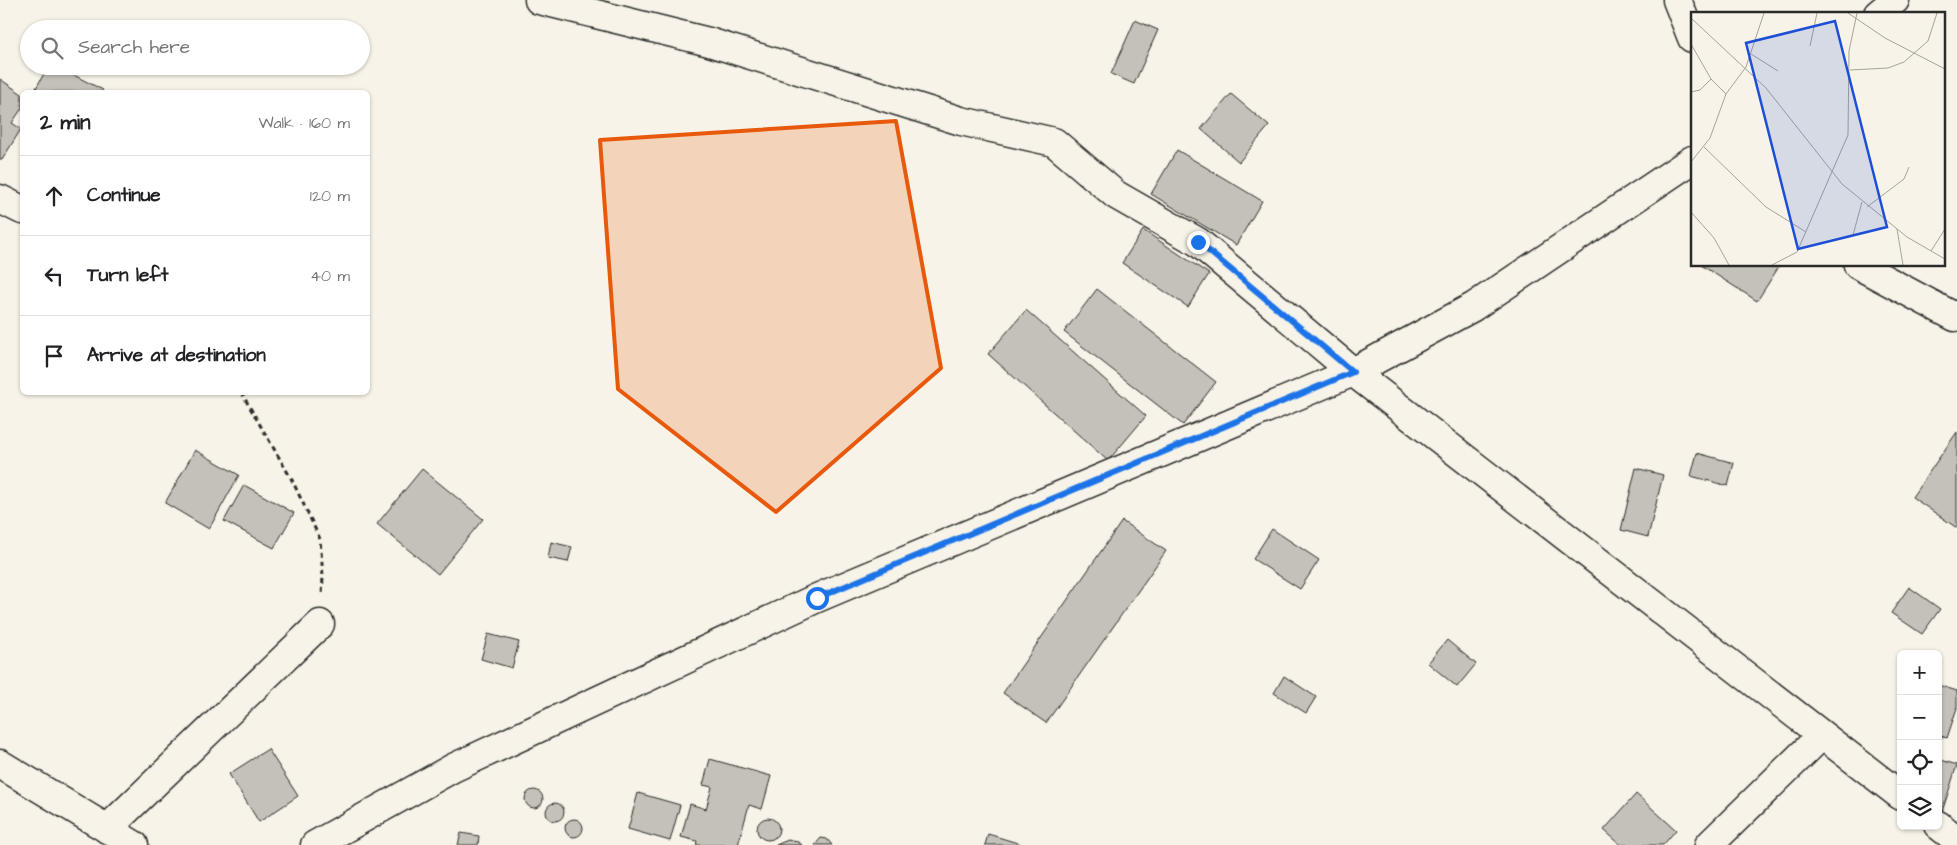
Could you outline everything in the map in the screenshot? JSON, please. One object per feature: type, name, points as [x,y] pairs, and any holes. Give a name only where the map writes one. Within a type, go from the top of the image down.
[{"type":"street","points":[[539,0],[709,42],[960,121],[1054,142],[1116,195],[1198,242],[1353,372],[1897,793]]},
{"type":"street","points":[[1677,0],[1691,35]]},
{"type":"street","points":[[1880,12],[1895,0]]},
{"type":"street","points":[[315,845],[453,768],[817,598],[1353,372],[1473,307],[1688,168]]},
{"type":"street","points":[[0,198],[20,209]]},
{"type":"street","points":[[1860,266],[1955,317]]},
{"type":"street","points":[[108,829],[320,624]]},
{"type":"street","points":[[1710,845],[1822,735]]},
{"type":"street","points":[[0,764],[134,845]]},
{"type":"street","points":[[1942,828],[1957,840]]},
{"type":"path","points":[[243,395],[292,480],[320,539],[323,576],[320,624]]},
{"type":"highlighted area","points":[[896,121],[941,368],[776,512],[618,389],[600,140]]},
{"type":"building","points":[[1135,20],[1158,30],[1134,84],[1111,74]]},
{"type":"building","points":[[43,75],[74,75],[103,90],[35,90]]},
{"type":"building","points":[[0,79],[20,93],[20,111],[12,123],[20,128],[20,131],[2,160],[0,159]]},
{"type":"building","points":[[1231,94],[1269,126],[1239,162],[1201,129]]},
{"type":"building","points":[[1177,150],[1262,201],[1236,245],[1151,194]]},
{"type":"building","points":[[1143,230],[1209,274],[1188,307],[1122,263]]},
{"type":"building","points":[[1703,266],[1779,266],[1757,301]]},
{"type":"building","points":[[1097,289],[1216,382],[1183,425],[1064,332]]},
{"type":"building","points":[[1026,310],[1146,416],[1108,461],[988,354]]},
{"type":"building","points":[[1957,432],[1957,528],[1912,497]]},
{"type":"building","points":[[195,450],[239,475],[209,529],[165,503]]},
{"type":"building","points":[[1697,453],[1734,463],[1728,486],[1691,476]]},
{"type":"building","points":[[1636,468],[1663,475],[1648,537],[1621,530]]},
{"type":"building","points":[[422,469],[483,519],[438,574],[377,524]]},
{"type":"building","points":[[244,485],[294,513],[274,548],[224,521]]},
{"type":"building","points":[[1122,521],[1166,551],[1046,723],[1003,693]]},
{"type":"building","points":[[1272,529],[1319,560],[1300,589],[1253,559]]},
{"type":"building","points":[[551,542],[572,547],[568,562],[548,558]]},
{"type":"building","points":[[1909,587],[1940,609],[1922,634],[1891,613]]},
{"type":"building","points":[[488,634],[519,642],[512,668],[481,659]]},
{"type":"building","points":[[1447,640],[1476,664],[1457,687],[1428,663]]},
{"type":"building","points":[[1284,676],[1316,697],[1306,713],[1274,693]]},
{"type":"building","points":[[1942,686],[1957,691],[1957,708],[1947,738],[1942,736]]},
{"type":"building","points":[[268,749],[298,796],[259,822],[229,774]]},
{"type":"building","points":[[710,759],[771,776],[762,809],[749,805],[738,845],[696,845],[697,841],[681,837],[690,804],[706,809],[712,787],[703,785]]},
{"type":"building","points":[[1942,760],[1957,765],[1942,812]]},
{"type":"building","points":[[530,790],[538,790],[543,795],[541,806],[530,808],[525,803],[525,795]]},
{"type":"building","points":[[638,793],[680,805],[670,841],[628,829]]},
{"type":"building","points":[[1636,794],[1676,830],[1663,845],[1621,845],[1604,830]]},
{"type":"building","points":[[551,803],[559,803],[564,808],[562,819],[551,821],[546,816],[546,808]]},
{"type":"building","points":[[768,818],[778,825],[779,829],[772,839],[768,840],[758,833],[757,829],[764,819]]},
{"type":"building","points":[[570,819],[578,819],[583,824],[581,835],[570,837],[565,832],[565,824]]},
{"type":"building","points":[[461,833],[479,836],[478,845],[458,845]]},
{"type":"building","points":[[988,834],[1021,844],[1021,845],[985,845]]},
{"type":"building","points":[[821,838],[827,839],[832,845],[815,845]]},
{"type":"building","points":[[788,840],[798,842],[802,845],[776,845]]},
{"type":"route","points":[[817,598],[1353,372],[1198,242]]}]
